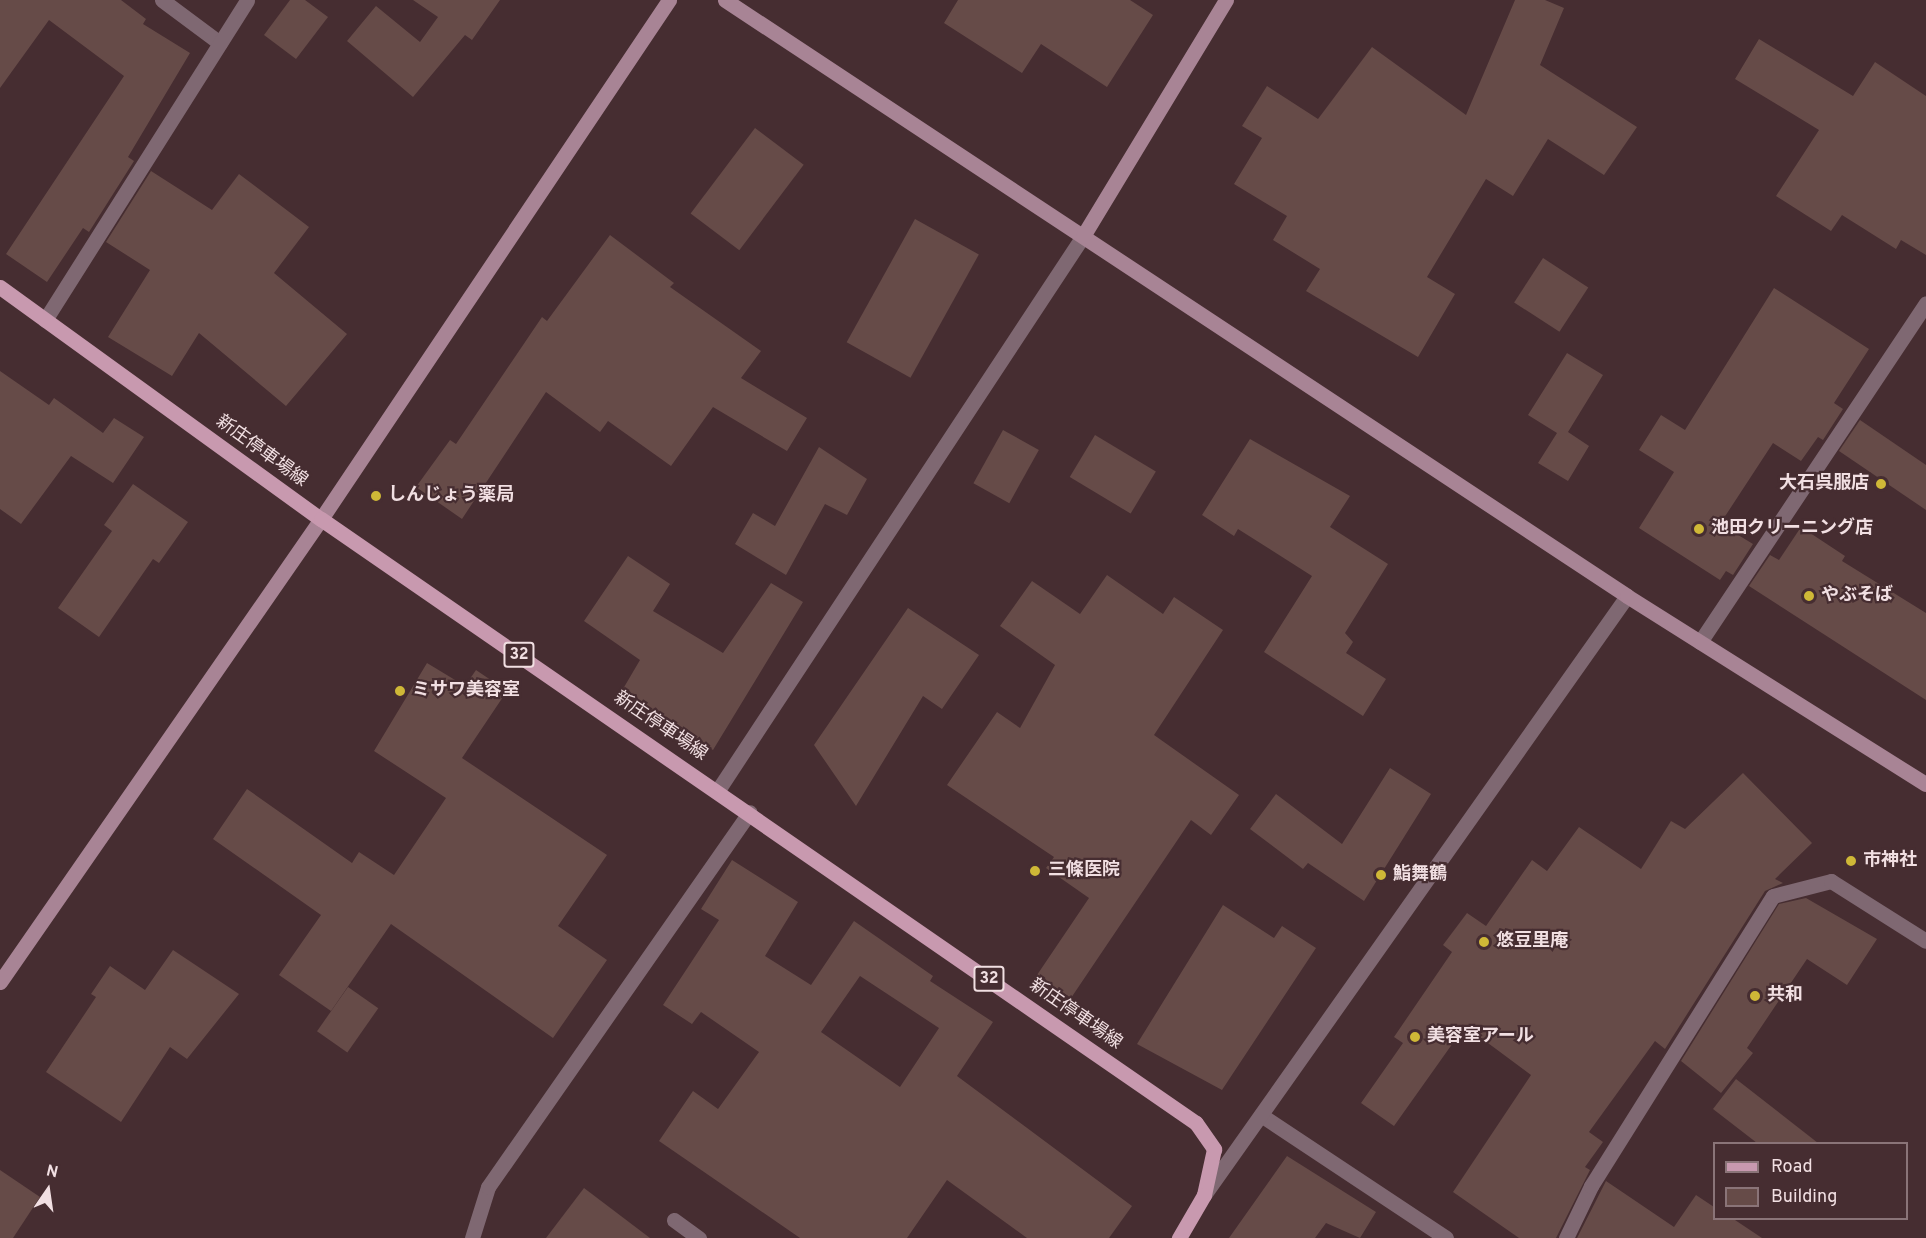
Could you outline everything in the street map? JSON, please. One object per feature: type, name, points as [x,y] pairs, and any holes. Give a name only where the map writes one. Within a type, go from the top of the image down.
[{"type":"main road","name":"新庄停車場線","points":[[0,287],[321,519],[750,812],[1196,1123],[1214,1149],[1204,1195],[1179,1238]]},
{"type":"street","points":[[162,0],[220,43]]},
{"type":"street","points":[[45,320],[247,0]]},
{"type":"street","points":[[0,981],[321,519],[669,0]]},
{"type":"street","points":[[725,0],[1627,596],[1926,784]]},
{"type":"street","points":[[718,790],[1083,236],[1226,0]]},
{"type":"street","points":[[1700,642],[1926,303]]},
{"type":"street","points":[[1204,1195],[1627,596]]},
{"type":"street","points":[[472,1238],[488,1187],[750,812]]},
{"type":"street","points":[[1566,1238],[1591,1186],[1773,896],[1831,881],[1926,941]]},
{"type":"street","points":[[1261,1115],[1446,1238]]},
{"type":"street","points":[[674,1220],[699,1238]]},
{"type":"building","points":[[0,0],[121,0],[146,19],[143,24],[190,53],[128,157],[134,161],[89,232],[83,228],[47,282],[6,254],[124,76],[49,20],[0,88]]},
{"type":"building","points":[[290,0],[305,0],[328,17],[296,59],[264,35]]},
{"type":"building","points":[[413,0],[500,0],[472,40],[465,35],[413,97],[347,41],[376,6],[420,42],[438,17]]},
{"type":"building","points":[[958,0],[1130,0],[1153,15],[1107,87],[1041,44],[1022,73],[944,23]]},
{"type":"building","points":[[1515,0],[1545,0],[1564,8],[1540,65],[1637,127],[1604,175],[1548,139],[1513,196],[1486,179],[1427,277],[1455,294],[1418,357],[1306,291],[1320,269],[1273,240],[1287,216],[1234,184],[1262,138],[1242,126],[1267,86],[1318,119],[1372,47],[1466,115]]},
{"type":"building","points":[[1759,39],[1853,96],[1875,62],[1926,96],[1926,255],[1901,240],[1896,249],[1842,215],[1831,231],[1776,196],[1819,130],[1735,79]]},
{"type":"building","points":[[755,128],[804,165],[739,250],[691,213]]},
{"type":"building","points":[[151,171],[212,210],[239,174],[309,227],[274,273],[347,334],[286,406],[199,333],[172,376],[108,337],[150,270],[106,242]]},
{"type":"building","points":[[915,219],[979,254],[910,378],[847,342]]},
{"type":"building","points":[[610,235],[674,283],[670,287],[761,351],[741,378],[807,418],[787,451],[713,407],[671,466],[608,421],[600,432],[546,392],[462,519],[416,487],[450,440],[456,444],[542,317],[547,321]]},
{"type":"building","points":[[1543,258],[1588,287],[1559,332],[1514,302]]},
{"type":"building","points":[[1774,288],[1869,349],[1834,403],[1843,409],[1823,440],[1818,437],[1801,461],[1773,443],[1720,524],[1753,544],[1733,575],[1726,571],[1720,580],[1639,528],[1674,472],[1639,450],[1661,415],[1685,430]]},
{"type":"building","points":[[1567,353],[1603,375],[1568,432],[1589,446],[1568,481],[1538,463],[1557,433],[1528,415]]},
{"type":"building","points":[[0,371],[49,405],[54,398],[103,433],[114,418],[144,437],[113,483],[71,456],[21,524],[0,509]]},
{"type":"building","points":[[1860,420],[1926,465],[1926,510],[1839,451]]},
{"type":"building","points":[[1003,430],[1039,450],[1009,503],[973,483]]},
{"type":"building","points":[[1095,435],[1156,472],[1131,514],[1070,477]]},
{"type":"building","points":[[1250,439],[1350,496],[1330,527],[1388,564],[1345,633],[1353,642],[1346,653],[1386,679],[1363,716],[1264,652],[1312,576],[1238,529],[1234,536],[1202,515]]},
{"type":"building","points":[[819,447],[867,479],[847,515],[825,504],[786,575],[735,544],[753,513],[775,526]]},
{"type":"building","points":[[133,484],[188,522],[159,563],[153,559],[99,637],[58,608],[112,531],[104,525]]},
{"type":"building","points":[[1801,527],[1845,556],[1842,561],[1926,613],[1926,700],[1749,586],[1770,555],[1779,560]]},
{"type":"building","points":[[628,556],[670,584],[653,611],[723,653],[771,583],[803,602],[713,750],[620,694],[640,660],[584,621]]},
{"type":"building","points":[[1107,575],[1163,614],[1174,597],[1223,630],[1154,735],[1239,795],[1211,835],[1191,820],[1071,998],[1037,975],[1089,898],[1046,868],[1054,857],[947,785],[997,712],[1020,728],[1055,665],[1000,626],[1032,581],[1080,614]]},
{"type":"building","points":[[908,608],[979,655],[942,709],[923,696],[856,806],[814,745]]},
{"type":"building","points":[[427,663],[465,686],[476,670],[507,691],[462,758],[607,855],[558,926],[607,960],[553,1038],[391,924],[331,1011],[279,975],[321,915],[213,839],[247,789],[352,863],[359,852],[394,875],[446,798],[374,751]]},
{"type":"building","points":[[1390,768],[1431,794],[1364,901],[1308,863],[1303,869],[1250,829],[1276,794],[1342,844]]},
{"type":"building","points":[[1743,773],[1812,843],[1775,879],[1783,883],[1765,891],[1665,1049],[1655,1041],[1589,1132],[1603,1142],[1585,1167],[1590,1170],[1556,1238],[1519,1238],[1453,1192],[1531,1075],[1465,1026],[1394,1126],[1361,1103],[1403,1043],[1394,1037],[1452,952],[1443,945],[1467,913],[1486,926],[1532,860],[1547,871],[1579,827],[1641,869],[1671,821],[1685,829]]},
{"type":"building","points":[[732,860],[798,902],[765,956],[811,985],[854,921],[933,976],[930,981],[993,1022],[957,1076],[1132,1206],[1109,1238],[1027,1238],[947,1180],[907,1238],[800,1238],[659,1141],[693,1091],[718,1109],[759,1052],[701,1012],[692,1024],[663,1005],[719,920],[701,909]],"holes":[[[860,976],[939,1028],[900,1087],[821,1032]]]},
{"type":"building","points":[[1806,898],[1877,939],[1847,985],[1807,959],[1747,1048],[1753,1053],[1721,1093],[1681,1061],[1779,904]]},
{"type":"building","points":[[1223,905],[1274,938],[1282,926],[1316,948],[1222,1090],[1137,1044]]},
{"type":"building","points":[[173,950],[239,994],[187,1059],[170,1047],[121,1122],[46,1072],[96,997],[91,994],[110,966],[145,990]]},
{"type":"building","points":[[348,987],[378,1008],[347,1052],[317,1031]]},
{"type":"building","points":[[1736,1079],[1817,1142],[1756,1142],[1713,1109]]},
{"type":"building","points":[[1287,1156],[1376,1212],[1360,1238],[1326,1223],[1315,1238],[1229,1238]]},
{"type":"building","points":[[0,1170],[40,1197],[13,1238],[0,1238]]},
{"type":"building","points":[[1606,1181],[1674,1227],[1696,1195],[1713,1206],[1713,1220],[1735,1220],[1762,1238],[1577,1238]]},
{"type":"building","points":[[584,1188],[650,1238],[546,1238]]},
{"type":"place","name":"大石呉服店","points":[[1881,484]]},
{"type":"place","name":"しんじょう薬局","points":[[376,496]]},
{"type":"place","name":"池田クリーニング店","points":[[1699,529]]},
{"type":"place","name":"やぶそば","points":[[1809,596]]},
{"type":"place","name":"ミサワ美容室","points":[[400,691]]},
{"type":"place","name":"市神社","points":[[1851,861]]},
{"type":"place","name":"三條医院","points":[[1035,871]]},
{"type":"place","name":"鮨舞鶴","points":[[1381,875]]},
{"type":"place","name":"悠豆里庵","points":[[1484,942]]},
{"type":"place","name":"共和","points":[[1755,996]]},
{"type":"place","name":"美容室アール","points":[[1415,1037]]}]
